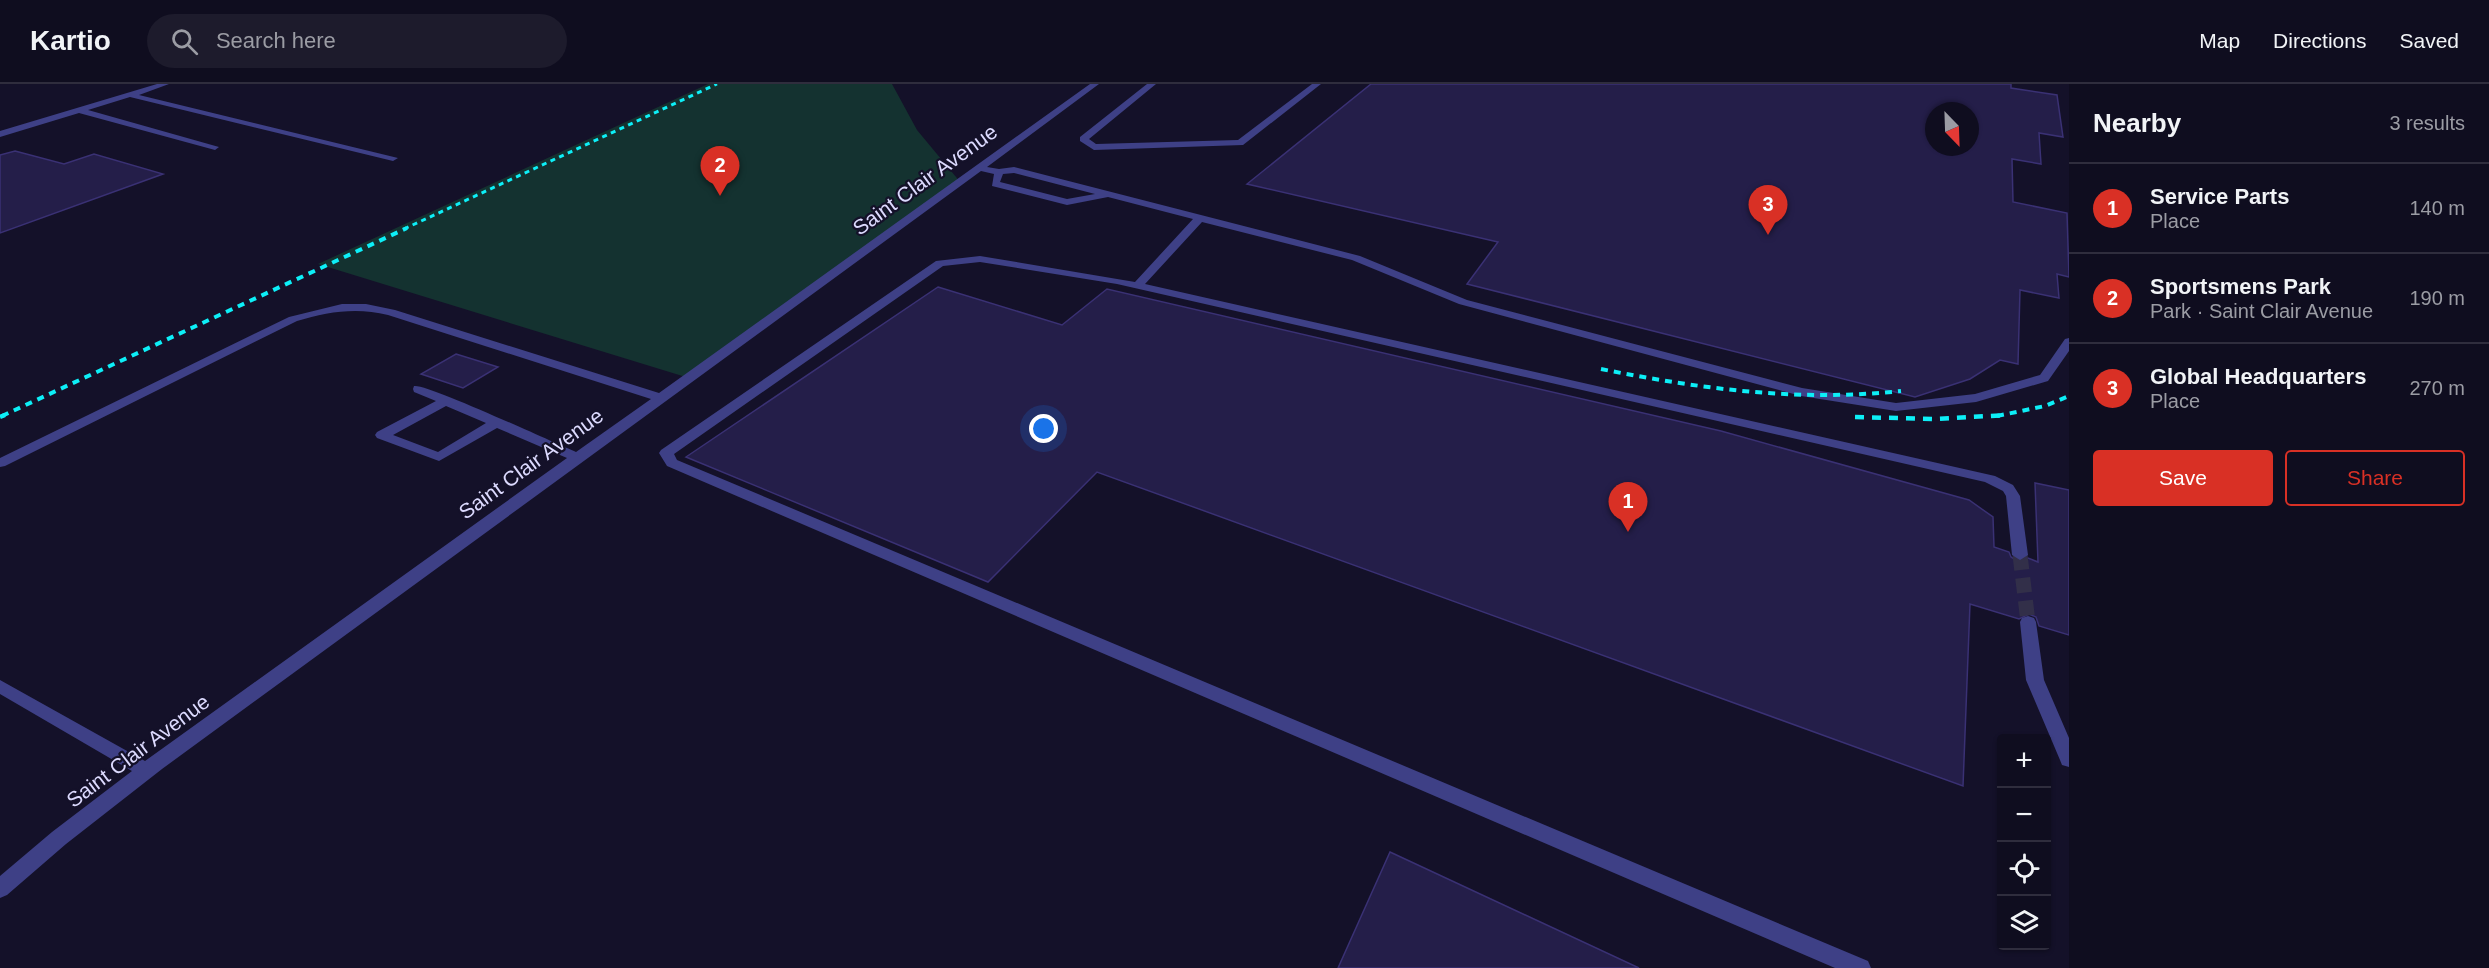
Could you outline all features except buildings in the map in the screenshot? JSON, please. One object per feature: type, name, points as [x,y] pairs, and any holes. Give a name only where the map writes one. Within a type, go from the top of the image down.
[{"type":"street","points":[[0,134],[165,84]]},
{"type":"street","name":"Saint Clair Avenue","points":[[0,889],[59,838],[147,771],[1095,84]]},
{"type":"street","points":[[1152,84],[1083,139],[1094,147],[1240,143],[1317,84]]},
{"type":"street","points":[[130,95],[393,158]]},
{"type":"street","points":[[79,110],[215,147]]},
{"type":"street","points":[[981,168],[999,172],[1014,170],[1356,258],[1463,302],[1801,392],[1896,406],[1976,398],[2044,378],[2069,342]]},
{"type":"street","points":[[999,172],[995,184],[1067,202],[1107,195]]},
{"type":"street","points":[[1138,285],[1200,218]]},
{"type":"street","points":[[1860,968],[672,463],[668,458],[668,450],[940,263],[980,259],[1138,285],[1990,479],[2008,488],[2013,496],[2020,555]]},
{"type":"street","points":[[0,463],[293,319],[324,309],[351,305],[391,312],[625,389],[661,398]]},
{"type":"street","points":[[419,389],[498,421],[578,458]]},
{"type":"street","points":[[447,400],[382,435],[439,458],[498,421]]},
{"type":"street","points":[[2028,622],[2035,680],[2069,760]]},
{"type":"street","points":[[0,686],[147,771]]},
{"type":"green space","points":[[708,84],[892,84],[917,130],[961,183],[689,378],[318,264]]},
{"type":"tunnel","points":[[2020,555],[2028,622]]},
{"type":"railway","points":[[404,229],[717,84]]},
{"type":"railway","points":[[2,416],[407,228]]},
{"type":"railway","points":[[1601,369],[1750,392],[1825,395],[1901,391]]},
{"type":"railway","points":[[2000,415],[2045,406],[2069,396]]},
{"type":"railway","points":[[0,417],[5,415]]},
{"type":"railway","points":[[1855,417],[1936,419],[2000,415]]},
{"type":"railway","points":[[2000,415],[2007,415]]},
{"type":"place","name":"Sportsmens Park","points":[[720,196]]},
{"type":"place","name":"Global Headquarters","points":[[1768,235]]},
{"type":"place","name":"Service Parts","points":[[1628,532]]}]
